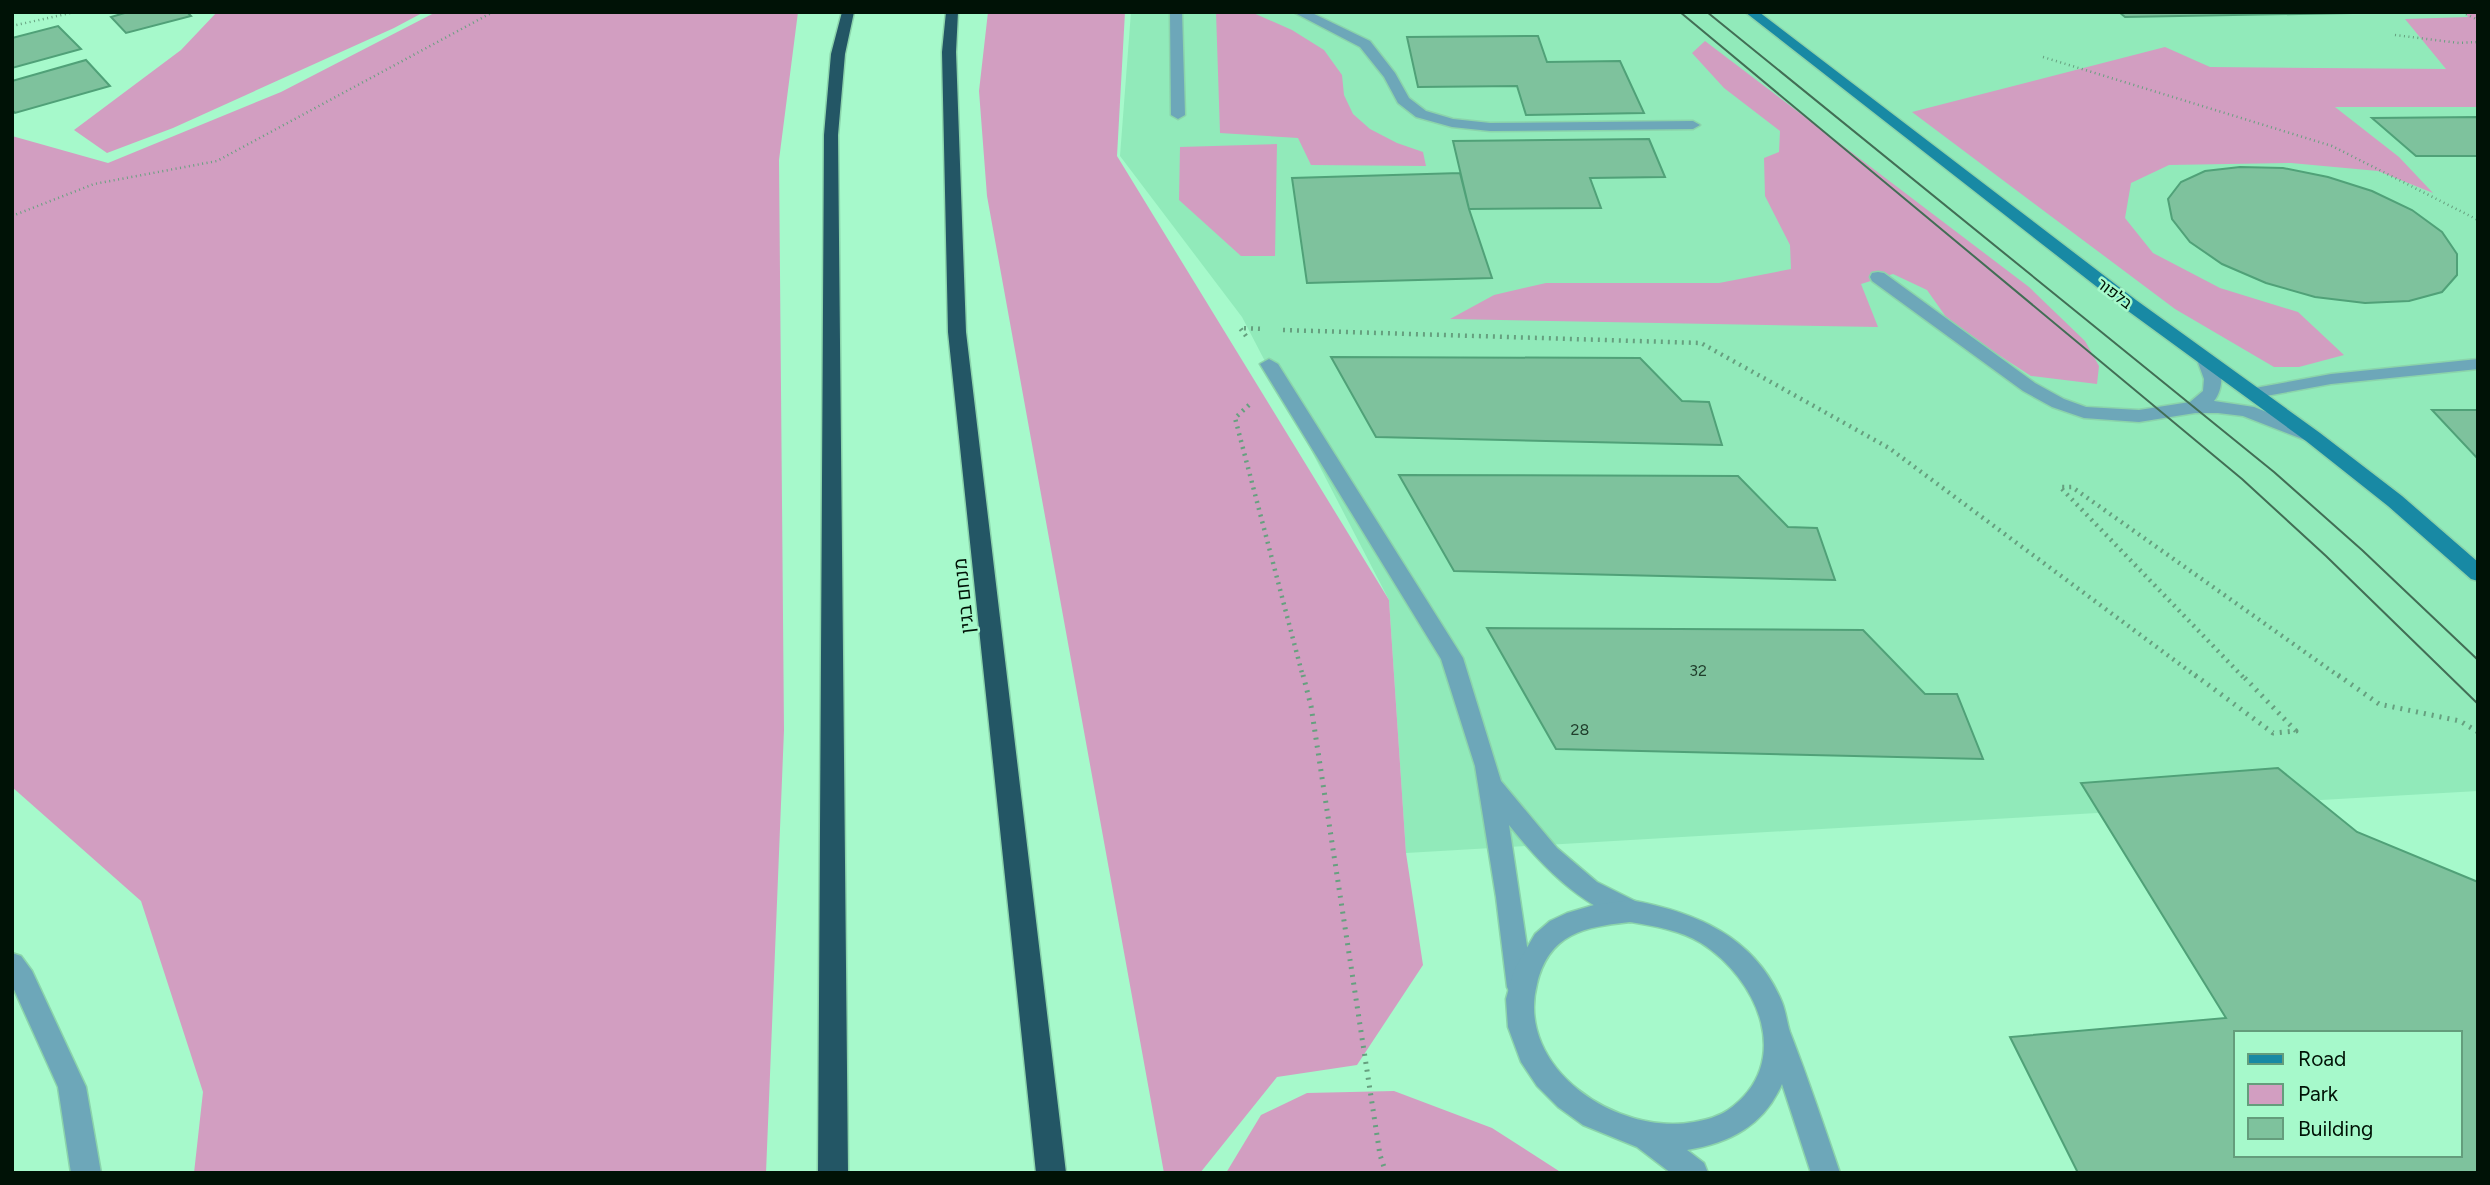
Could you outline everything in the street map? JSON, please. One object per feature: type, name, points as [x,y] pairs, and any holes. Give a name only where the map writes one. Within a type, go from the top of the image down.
[{"type":"highway","points":[[833,1173],[831,135],[838,54],[848,12]]},
{"type":"highway","name":"מנחם בגין","points":[[952,12],[949,52],[957,332],[1051,1173]]},
{"type":"street","points":[[1176,12],[1178,115]]},
{"type":"street","points":[[1299,12],[1365,44],[1390,76],[1403,100],[1421,114],[1452,123],[1490,127],[1693,125]]},
{"type":"street","name":"בלפור","points":[[1751,12],[2130,304],[2313,437],[2395,501],[2478,574]]},
{"type":"street","points":[[1878,278],[2029,387],[2058,403],[2084,412],[2140,416],[2196,407],[2247,411],[2313,437]]},
{"type":"street","points":[[2196,407],[2208,400],[2214,389],[2214,376],[2205,357]]},
{"type":"street","points":[[1269,364],[1452,658],[1490,783],[1509,897],[1520,987],[1521,1024],[1535,1062],[1564,1097],[1602,1123],[1647,1137],[1690,1138],[1728,1127],[1757,1104],[1775,1072],[1779,1035]]},
{"type":"street","points":[[2255,393],[2331,379],[2478,364]]},
{"type":"street","points":[[1490,783],[1548,855],[1588,889],[1630,911]]},
{"type":"street","points":[[1520,987],[1533,954],[1558,930],[1592,915],[1630,911],[1671,918],[1711,936],[1744,963],[1767,997],[1826,1173]]},
{"type":"street","points":[[12,964],[23,979],[72,1087],[86,1173]]},
{"type":"street","points":[[1647,1137],[1693,1173]]},
{"type":"path","points":[[12,26],[75,12]]},
{"type":"path","points":[[12,216],[94,184],[217,161],[493,12]]},
{"type":"path","points":[[2462,12],[2478,20]]},
{"type":"path","points":[[2395,35],[2459,43],[2478,42]]},
{"type":"path","points":[[2043,57],[2332,146],[2478,220]]},
{"type":"path","points":[[1268,329],[1240,328],[1269,364]]},
{"type":"path","points":[[1282,330],[1701,343],[1889,448],[2273,733],[2296,731],[2060,487],[2072,487],[2379,704],[2459,721],[2478,732]]},
{"type":"path","points":[[1246,394],[1251,403],[1235,418],[1311,706],[1380,1155],[1386,1173]]},
{"type":"shaded area","points":[[1131,12],[2478,12],[2478,791],[1406,853],[1389,600],[1242,317],[1120,156]]},
{"type":"green space","points":[[217,12],[424,12],[173,128],[107,153],[74,130],[181,50]]},
{"type":"green space","points":[[436,12],[798,12],[779,160],[784,730],[766,1173],[194,1173],[203,1092],[141,901],[12,787],[12,136],[108,163],[281,92]]},
{"type":"green space","points":[[988,12],[1125,12],[1117,156],[1389,600],[1406,853],[1423,965],[1357,1065],[1277,1077],[1200,1173],[1164,1173],[987,196],[979,91]]},
{"type":"green space","points":[[1216,12],[1251,12],[1292,30],[1324,50],[1342,75],[1344,95],[1353,114],[1370,129],[1423,152],[1426,166],[1311,165],[1298,138],[1220,133]]},
{"type":"green space","points":[[2465,12],[2478,12],[2478,107],[2335,107],[2399,157],[2433,193],[2378,171],[2291,163],[2169,165],[2131,183],[2125,218],[2153,253],[2220,288],[2298,312],[2344,355],[2299,367],[2274,367],[2175,309],[1912,112],[2165,47],[2210,67],[2446,69],[2405,19],[2468,17]]},
{"type":"green space","points":[[1705,41],[2029,287],[2085,341],[2099,366],[2097,384],[2031,376],[1951,324],[1927,290],[1893,274],[1861,284],[1878,327],[1450,319],[1494,295],[1546,283],[1719,283],[1791,269],[1790,245],[1765,196],[1764,158],[1779,152],[1780,131],[1724,88],[1692,53]]},
{"type":"green space","points":[[1277,144],[1275,256],[1241,256],[1179,200],[1180,147]]},
{"type":"green space","points":[[1394,1091],[1492,1128],[1562,1173],[1226,1173],[1261,1115],[1307,1093]]},
{"type":"building","points":[[128,12],[187,12],[191,16],[126,33],[111,17]]},
{"type":"building","points":[[2119,12],[2406,12],[2125,17]]},
{"type":"building","points":[[58,26],[81,49],[12,68],[12,38]]},
{"type":"building","points":[[1538,36],[1547,62],[1620,61],[1644,113],[1526,115],[1517,86],[1418,87],[1407,37]]},
{"type":"building","points":[[86,60],[110,86],[15,113],[12,110],[12,81]]},
{"type":"building","points":[[2478,117],[2478,156],[2416,156],[2372,118]]},
{"type":"building","points":[[1649,139],[1665,177],[1590,178],[1601,208],[1469,209],[1453,141]]},
{"type":"building","points":[[2240,167],[2283,168],[2328,177],[2372,191],[2412,210],[2442,232],[2457,254],[2457,275],[2442,292],[2409,301],[2365,303],[2315,297],[2266,283],[2222,264],[2190,242],[2172,219],[2168,199],[2181,182],[2205,171]]},
{"type":"building","points":[[1460,173],[1492,278],[1307,283],[1292,178]]},
{"type":"building","points":[[1331,357],[1640,358],[1682,401],[1709,402],[1722,445],[1376,437]]},
{"type":"building","points":[[2432,410],[2478,410],[2478,459]]},
{"type":"building","points":[[1399,475],[1738,476],[1788,527],[1817,528],[1835,580],[1454,571]]},
{"type":"building","points":[[1487,628],[1863,630],[1925,694],[1957,694],[1983,759],[1556,749]]},
{"type":"building","points":[[2278,768],[2357,832],[2478,882],[2478,1173],[2078,1173],[2010,1037],[2226,1018],[2081,783]]},
{"type":"tram line","points":[[1680,12],[2242,479],[2326,556],[2478,704]]},
{"type":"tram line","points":[[1707,12],[2274,472],[2362,550],[2478,660]]}]
